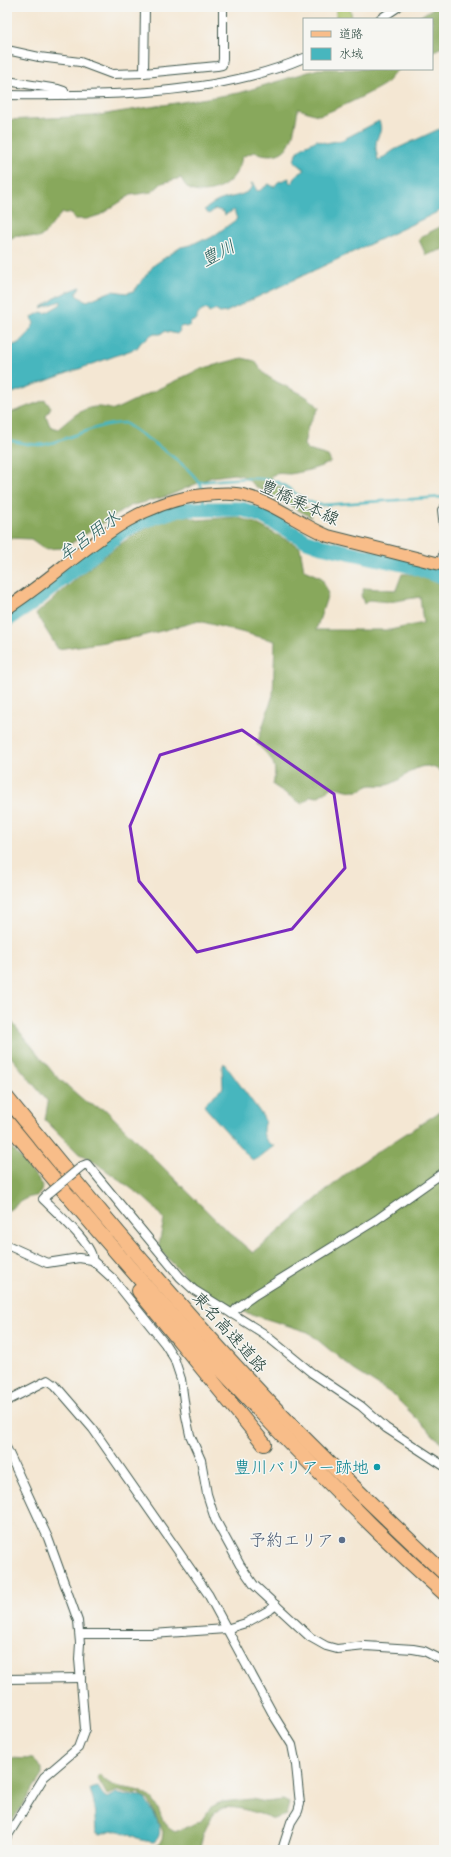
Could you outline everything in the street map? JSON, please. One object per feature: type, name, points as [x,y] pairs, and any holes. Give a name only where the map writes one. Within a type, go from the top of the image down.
[{"type":"highway","name":"東名高速道路","points":[[7,1098],[76,1183],[209,1337],[270,1403],[349,1483],[444,1573]]},
{"type":"highway","name":"東名高速道路","points":[[7,1122],[107,1243],[199,1347],[340,1493],[444,1593]]},
{"type":"highway","points":[[107,1243],[142,1297],[264,1444]]},
{"type":"main road","name":"豊橋乗本線","points":[[7,608],[31,593],[113,528],[134,516],[154,506],[211,494],[246,496],[265,503],[310,528],[328,536],[442,565]]},
{"type":"street","points":[[144,73],[146,7]]},
{"type":"street","points":[[7,50],[39,57],[80,62],[112,74],[144,73],[222,65],[223,7]]},
{"type":"street","points":[[382,18],[398,7]]},
{"type":"street","points":[[7,94],[65,96],[212,85],[285,66],[303,58]]},
{"type":"street","points":[[7,81],[58,89],[64,91],[65,96]]},
{"type":"street","points":[[444,508],[442,510],[444,527]]},
{"type":"street","points":[[442,565],[444,550]]},
{"type":"street","points":[[92,1260],[93,1257],[91,1252],[75,1232],[43,1199],[82,1166],[87,1164],[180,1277],[194,1290],[263,1334],[312,1373],[361,1406],[392,1432],[444,1466]]},
{"type":"street","points":[[232,1314],[237,1308],[255,1295],[376,1220],[444,1172]]},
{"type":"street","points":[[7,1245],[47,1263],[80,1258],[92,1260],[113,1279],[165,1344],[174,1358],[181,1378],[190,1435],[201,1460],[207,1494],[215,1519],[240,1565],[254,1585],[310,1637],[326,1646],[337,1649],[365,1646],[413,1649],[424,1651],[444,1661]]},
{"type":"street","points":[[7,1401],[48,1380],[55,1385],[93,1428],[208,1594],[274,1716],[292,1745],[296,1765],[300,1804],[298,1811],[291,1822],[282,1850]]},
{"type":"street","points":[[7,1449],[48,1538],[75,1609],[80,1634],[79,1659],[85,1729],[78,1748],[44,1777],[7,1837]]},
{"type":"street","points":[[80,1634],[152,1634],[226,1629],[252,1620],[276,1604]]},
{"type":"street","points":[[7,1679],[81,1678]]},
{"type":"highlighted area","points":[[242,730],[334,794],[345,868],[292,929],[197,952],[139,881],[130,826],[160,755]]},
{"type":"green space","points":[[336,7],[350,7],[352,18],[336,18]]},
{"type":"green space","points":[[435,7],[444,7],[444,46],[433,52],[433,18],[418,18]]},
{"type":"green space","points":[[315,70],[398,70],[380,87],[333,110],[319,115],[298,109],[292,139],[283,151],[276,154],[266,155],[254,152],[242,157],[234,176],[229,182],[217,189],[197,192],[187,187],[181,178],[162,183],[152,192],[131,195],[100,215],[87,219],[74,219],[71,213],[62,213],[39,238],[18,235],[7,240],[7,120],[93,116],[239,93]]},
{"type":"green space","points":[[444,225],[444,249],[426,255],[419,240],[422,236]]},
{"type":"green space","points":[[242,358],[255,361],[262,371],[269,377],[303,395],[319,408],[308,426],[304,445],[308,450],[328,456],[331,462],[306,471],[271,476],[274,483],[311,511],[311,517],[259,489],[243,476],[234,474],[212,477],[168,496],[130,506],[64,548],[45,549],[31,539],[7,538],[7,414],[45,400],[51,407],[46,416],[50,426],[58,429],[83,410],[97,407],[114,410],[200,369]]},
{"type":"green space","points":[[180,514],[198,520],[236,517],[255,523],[300,547],[304,570],[322,578],[328,594],[316,630],[390,630],[423,623],[420,597],[389,602],[369,600],[364,604],[361,595],[364,588],[396,590],[402,574],[413,574],[424,577],[444,588],[444,774],[435,768],[428,766],[421,767],[387,785],[370,785],[355,791],[333,787],[317,797],[311,796],[302,804],[273,785],[275,771],[274,766],[267,754],[257,744],[273,695],[275,641],[199,621],[138,637],[58,649],[36,614],[121,543],[160,522]]},
{"type":"green space","points":[[7,1016],[55,1075],[87,1103],[106,1110],[222,1226],[253,1253],[354,1167],[444,1109],[444,1444],[437,1439],[392,1394],[354,1370],[308,1332],[222,1305],[192,1284],[158,1248],[164,1220],[154,1207],[143,1197],[89,1158],[79,1154],[45,1120],[48,1102],[7,1052]]},
{"type":"green space","points":[[7,1142],[43,1185],[42,1190],[37,1196],[23,1200],[9,1210],[7,1210],[7,1172],[9,1166],[7,1163]]},
{"type":"green space","points":[[7,1758],[33,1759],[42,1768],[42,1775],[7,1829]]},
{"type":"green space","points":[[100,1774],[111,1784],[137,1790],[150,1797],[154,1801],[166,1825],[175,1832],[201,1821],[212,1806],[222,1802],[252,1799],[266,1802],[283,1800],[289,1803],[286,1815],[274,1819],[241,1809],[227,1807],[222,1808],[218,1810],[210,1819],[204,1832],[200,1848],[197,1850],[156,1850],[155,1848],[162,1840],[163,1832],[149,1801],[139,1793],[129,1794],[117,1791],[107,1795],[97,1777]]},
{"type":"water","name":"豊川","points":[[379,121],[381,128],[376,142],[378,161],[394,150],[444,128],[444,209],[226,312],[220,313],[215,310],[209,313],[207,309],[199,313],[197,320],[191,322],[190,325],[179,328],[180,331],[177,334],[164,331],[161,334],[152,334],[146,340],[142,341],[137,348],[7,395],[7,347],[20,342],[26,336],[34,324],[32,317],[41,312],[46,313],[61,304],[61,301],[41,308],[58,296],[80,287],[76,293],[77,296],[87,301],[112,291],[127,293],[134,291],[154,265],[181,247],[212,237],[237,219],[234,210],[225,215],[224,212],[215,209],[209,214],[204,210],[209,206],[221,200],[247,192],[253,186],[251,183],[255,185],[256,190],[259,191],[269,184],[274,187],[278,182],[289,178],[289,182],[292,183],[297,175],[305,170],[294,161],[297,152],[302,148],[317,140],[326,143],[342,140]]},
{"type":"water","points":[[224,1063],[262,1115],[265,1121],[263,1132],[265,1139],[274,1146],[257,1159],[253,1160],[248,1156],[204,1106],[206,1102],[223,1088],[222,1068]]},
{"type":"water","points":[[98,1787],[107,1798],[116,1793],[144,1797],[157,1820],[160,1832],[158,1838],[154,1842],[140,1840],[119,1831],[111,1831],[100,1835],[96,1833],[94,1804],[90,1789]]},
{"type":"waterway","points":[[7,440],[32,445],[42,445],[105,425],[125,423],[181,464],[199,482],[203,491]]},
{"type":"waterway","points":[[200,482],[251,478],[270,480],[283,485],[309,502],[321,505],[444,497]]},
{"type":"waterway","points":[[203,498],[205,509]]},
{"type":"waterway","name":"牟呂用水","points":[[7,620],[33,603],[123,531],[141,522],[179,509],[242,509],[262,516],[307,541],[321,546],[411,566],[444,578]]},
{"type":"place","name":"豊川バリアー跡地","points":[[377,1467]]},
{"type":"place","name":"予約エリア","points":[[342,1540]]}]
